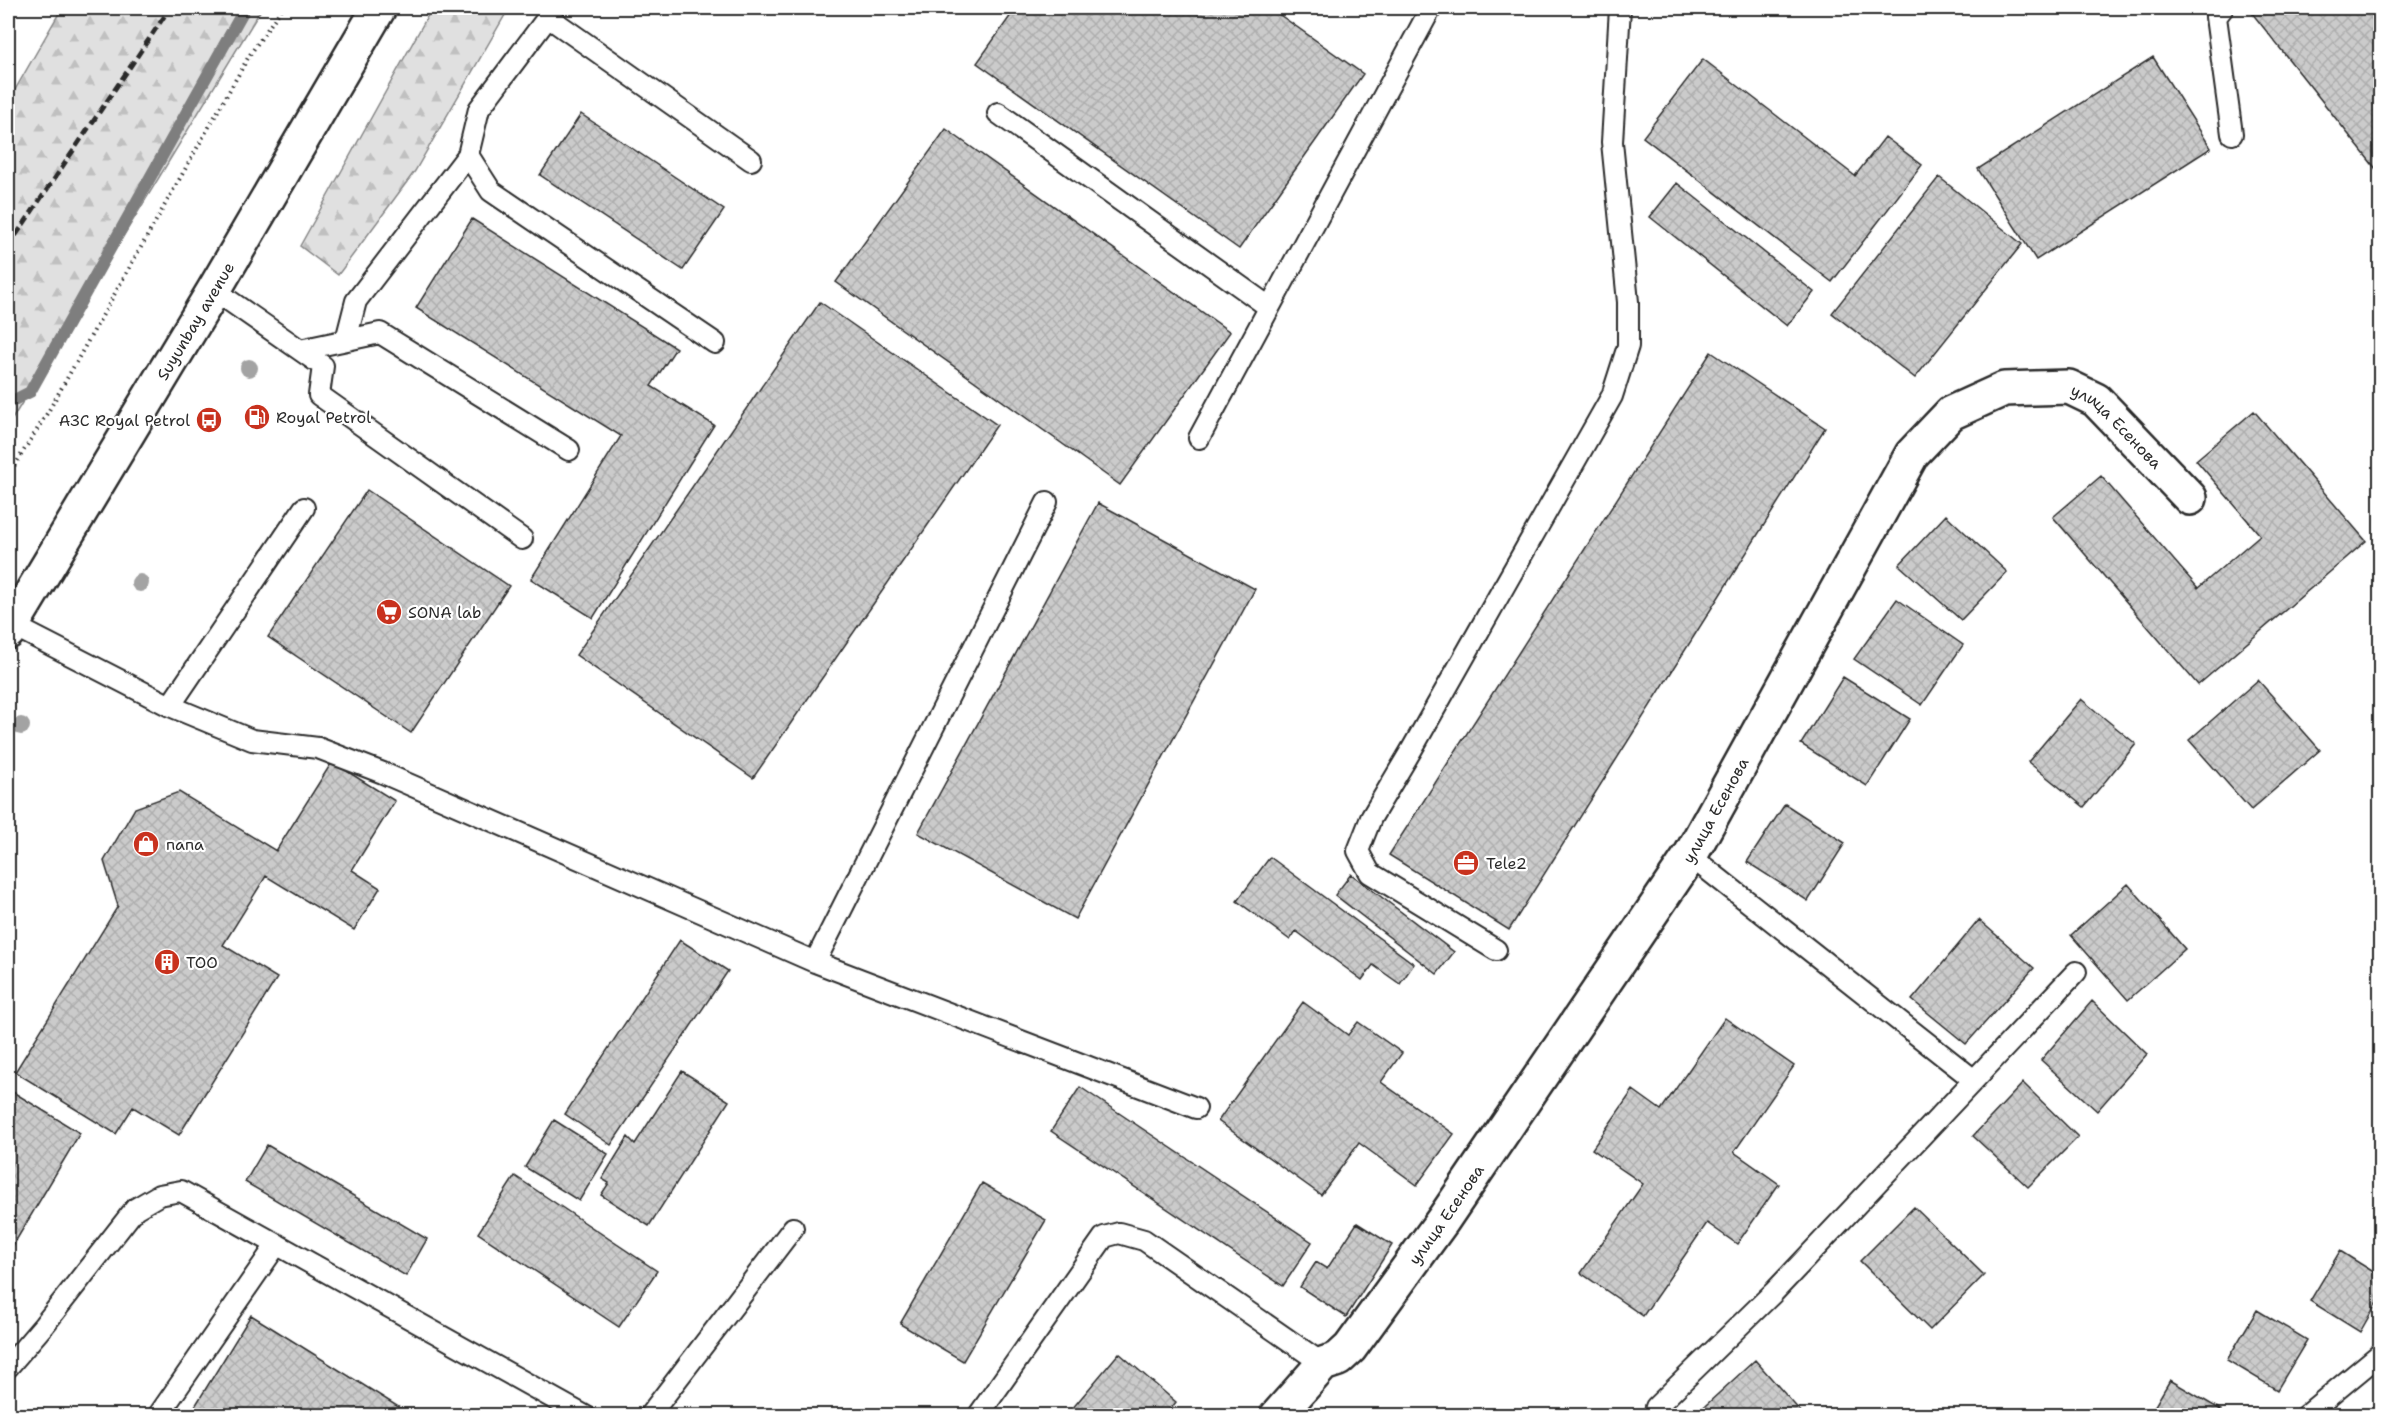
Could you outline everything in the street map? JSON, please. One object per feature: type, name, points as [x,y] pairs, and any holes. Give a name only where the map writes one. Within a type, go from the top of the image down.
[{"type":"street","name":"Suyunbay avenue","points":[[10,628],[214,290],[379,8]]},
{"type":"street","name":"улица Есенова","points":[[1277,1416],[1323,1364],[1338,1359],[1350,1348],[1443,1220],[1690,856],[1912,454],[1952,413],[2004,389],[2069,387],[2096,400],[2190,498]]},
{"type":"lane","points":[[1199,438],[1431,8]]},
{"type":"lane","points":[[1496,950],[1370,873],[1358,851],[1371,818],[1413,749],[1612,396],[1628,346],[1628,302],[1612,142],[1620,8]]},
{"type":"lane","points":[[2223,8],[2216,17],[2232,134]]},
{"type":"lane","points":[[346,340],[356,301],[468,155],[479,109],[548,17],[751,160]]},
{"type":"lane","points":[[998,113],[1269,307]]},
{"type":"lane","points":[[468,155],[491,191],[715,343]]},
{"type":"lane","points":[[214,290],[323,366],[319,395],[522,539]]},
{"type":"lane","points":[[300,350],[380,333],[569,450]]},
{"type":"lane","points":[[815,962],[1047,502]]},
{"type":"lane","points":[[170,706],[304,508]]},
{"type":"lane","points":[[10,628],[170,706],[252,740],[318,748],[383,773],[815,962],[1196,1108]]},
{"type":"lane","points":[[1690,856],[1974,1080]]},
{"type":"lane","points":[[1654,1416],[1656,1407],[1774,1292],[2076,972]]},
{"type":"lane","points":[[8,1367],[135,1209],[159,1195],[181,1191],[585,1416]]},
{"type":"lane","points":[[649,1416],[793,1228]]},
{"type":"lane","points":[[978,1416],[1104,1237],[1119,1233],[1144,1240],[1323,1364]]},
{"type":"lane","points":[[158,1416],[277,1244]]},
{"type":"lane","points":[[2305,1416],[2380,1354]]},
{"type":"path","points":[[8,476],[48,412],[249,56],[282,8]]},
{"type":"green space","points":[[62,8],[262,8],[8,426],[8,102]]},
{"type":"green space","points":[[432,8],[509,8],[415,171],[338,275],[300,246]]},
{"type":"building","points":[[1016,8],[1270,8],[1363,74],[1239,249],[977,63]]},
{"type":"building","points":[[2248,8],[2380,8],[2380,174]]},
{"type":"building","points":[[2153,57],[2211,148],[2036,260],[1978,169]]},
{"type":"building","points":[[1703,59],[1855,176],[1885,137],[1922,165],[1832,282],[1643,137]]},
{"type":"building","points":[[581,114],[724,210],[683,270],[540,175]]},
{"type":"building","points":[[946,129],[1230,332],[1120,485],[836,282]]},
{"type":"building","points":[[1939,177],[2022,244],[1915,378],[1832,313]]},
{"type":"building","points":[[1677,183],[1814,292],[1787,326],[1650,217]]},
{"type":"building","points":[[472,219],[676,348],[651,386],[714,425],[593,618],[531,579],[621,436],[416,308]]},
{"type":"building","points":[[820,302],[997,425],[753,778],[576,655]]},
{"type":"building","points":[[1711,352],[1825,428],[1509,930],[1389,855]]},
{"type":"building","points":[[2254,411],[2366,541],[2198,685],[2053,517],[2101,476],[2198,588],[2260,535],[2196,460]]},
{"type":"building","name":"SONA lab","points":[[367,490],[509,586],[411,733],[268,637]]},
{"type":"building","points":[[1098,503],[1255,589],[1075,919],[918,833]]},
{"type":"building","points":[[1946,515],[2007,572],[1961,620],[1899,565]]},
{"type":"building","points":[[1897,599],[1963,645],[1922,705],[1854,659]]},
{"type":"building","points":[[1843,677],[1910,719],[1867,786],[1801,744]]},
{"type":"building","points":[[2258,680],[2320,750],[2251,810],[2189,740]]},
{"type":"building","points":[[2081,699],[2136,744],[2084,807],[2028,762]]},
{"type":"building","name":"ТОО","points":[[332,762],[395,801],[352,870],[380,888],[354,930],[266,876],[223,945],[277,978],[179,1135],[133,1107],[116,1134],[15,1072],[118,906],[104,861],[135,808],[179,792],[276,851]]},
{"type":"building","points":[[1785,804],[1845,843],[1808,901],[1747,862]]},
{"type":"building","points":[[1270,857],[1414,964],[1400,984],[1373,965],[1362,980],[1296,931],[1290,940],[1237,901]]},
{"type":"building","points":[[1351,874],[1454,952],[1437,974],[1335,895]]},
{"type":"building","points":[[2128,884],[2185,949],[2128,1000],[2071,935]]},
{"type":"building","points":[[1979,920],[2034,968],[1966,1044],[1912,1000]]},
{"type":"building","points":[[680,940],[728,971],[611,1145],[565,1114]]},
{"type":"building","points":[[2092,1001],[2147,1054],[2097,1111],[2041,1060]]},
{"type":"building","points":[[1303,1002],[1348,1035],[1358,1022],[1402,1053],[1381,1082],[1454,1134],[1417,1185],[1359,1143],[1321,1195],[1218,1121]]},
{"type":"building","points":[[1725,1018],[1794,1066],[1734,1152],[1779,1184],[1737,1244],[1707,1223],[1643,1316],[1581,1273],[1643,1184],[1592,1149],[1633,1090],[1661,1110]]},
{"type":"building","points":[[682,1071],[729,1101],[649,1226],[601,1195],[609,1183],[602,1179],[628,1137],[635,1144]]},
{"type":"building","points":[[2023,1083],[2078,1137],[2028,1187],[1973,1136]]},
{"type":"building","points":[[1080,1087],[1312,1242],[1283,1286],[1051,1131]]},
{"type":"building","points":[[8,1089],[80,1133],[8,1254]]},
{"type":"building","points":[[554,1120],[608,1154],[579,1201],[525,1167]]},
{"type":"building","points":[[267,1145],[427,1239],[406,1276],[245,1182]]},
{"type":"building","points":[[515,1176],[657,1271],[619,1327],[478,1233]]},
{"type":"building","points":[[982,1183],[1046,1220],[963,1361],[900,1324]]},
{"type":"building","points":[[1914,1207],[1984,1275],[1930,1330],[1860,1261]]},
{"type":"building","points":[[1357,1223],[1392,1245],[1346,1317],[1300,1287],[1316,1262],[1327,1269]]},
{"type":"building","points":[[2340,1251],[2380,1276],[2380,1297],[2360,1332],[2310,1301]]},
{"type":"building","points":[[2257,1310],[2307,1340],[2277,1390],[2227,1360]]},
{"type":"building","points":[[251,1315],[413,1416],[189,1416]]},
{"type":"building","points":[[1119,1353],[1176,1402],[1165,1416],[1066,1416]]},
{"type":"building","points":[[1755,1360],[1801,1412],[1798,1416],[1694,1416]]},
{"type":"building","points":[[2170,1380],[2221,1410],[2217,1416],[2149,1416]]},
{"type":"waterway","points":[[8,403],[30,392],[245,8]]},
{"type":"railway","points":[[8,247],[170,8]]},
{"type":"place","name":"Royal Petrol","points":[[257,417]]},
{"type":"place","name":"АЗС Royal Petrol","points":[[209,420]]},
{"type":"place","name":"SONA lab","points":[[389,612]]},
{"type":"place","name":"папа","points":[[146,844]]},
{"type":"place","name":"Tele2","points":[[1466,863]]},
{"type":"place","name":"ТОО","points":[[167,962]]}]
